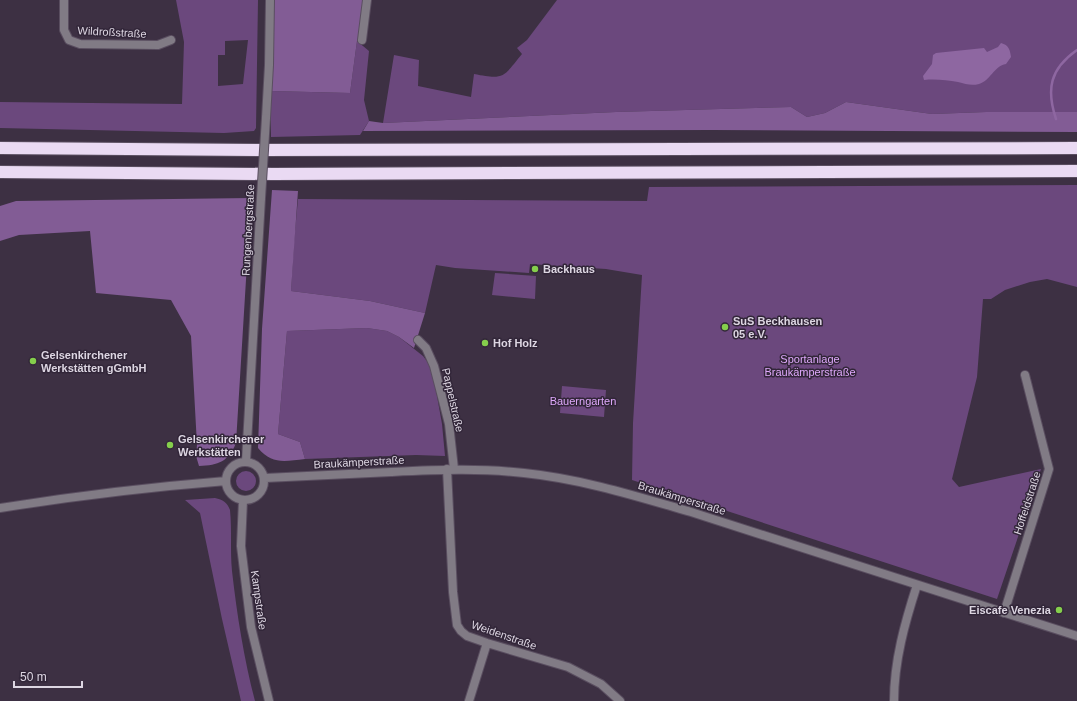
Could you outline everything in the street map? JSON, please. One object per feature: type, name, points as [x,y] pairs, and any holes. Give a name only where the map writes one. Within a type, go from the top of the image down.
[{"type":"highway","points":[[0,148],[257,150],[1077,148]]},
{"type":"highway","points":[[2,172],[281,174],[1077,171]]},
{"type":"street","name":"Wildroßstraße","points":[[64,0],[64,30],[69,40],[80,44],[158,45],[172,40]]},
{"type":"street","name":"Rungenbergstraße","points":[[246,461],[266,118],[270,0]]},
{"type":"street","points":[[362,40],[367,0]]},
{"type":"street","name":"Pappelstraße","points":[[418,340],[426,348],[434,366],[449,424],[451,469]]},
{"type":"street","name":"Hoffeldstraße","points":[[1004,613],[1049,469],[1025,375]]},
{"type":"street","points":[[246,461],[252,462],[260,468],[265,478],[264,487],[257,496],[243,500],[236,498],[230,492],[226,481],[227,474],[231,468],[238,463],[246,461]]},
{"type":"street","name":"Braukämperstraße","points":[[265,478],[451,469],[489,470],[533,474],[593,484],[631,493],[1077,636]]},
{"type":"street","name":"Weidenstraße","points":[[451,469],[451,572],[458,625],[461,631],[467,636],[487,643],[568,667],[601,684],[620,701]]},
{"type":"street","points":[[0,508],[164,486],[226,481]]},
{"type":"street","name":"Kampstraße","points":[[243,500],[241,546],[249,612],[251,627],[269,701]]},
{"type":"street","points":[[894,701],[896,670],[900,647],[905,624],[917,585]]},
{"type":"street","points":[[469,701],[487,643]]},
{"type":"green space","points":[[176,0],[258,0],[256,128],[254,131],[224,133],[0,128],[0,102],[182,104],[184,42]],"holes":[[[248,40],[243,84],[218,86],[218,55],[225,55],[225,41]]]},
{"type":"green space","points":[[557,0],[1077,0],[1077,112],[986,112],[932,114],[846,102],[825,113],[807,117],[791,107],[616,112],[383,123],[394,55],[419,60],[418,86],[471,97],[474,74],[492,77],[502,75],[507,72],[522,54],[517,48],[527,40]]},
{"type":"green space","points":[[357,41],[369,51],[364,100],[369,121],[360,135],[271,137],[271,91],[350,93]]},
{"type":"green space","name":"Sportanlage Braukämperstraße","points":[[1077,185],[1077,287],[1047,279],[1030,282],[1005,290],[991,299],[983,299],[977,377],[952,479],[959,487],[1041,469],[997,599],[632,480],[633,423],[642,275],[606,269],[530,264],[529,273],[455,268],[436,265],[425,313],[370,301],[291,291],[298,199],[647,201],[649,187]]},
{"type":"green space","points":[[495,273],[536,276],[535,299],[492,295]]},
{"type":"green space","points":[[367,328],[387,331],[399,337],[423,356],[432,368],[442,424],[445,456],[416,455],[305,459],[300,442],[278,434],[287,331]]},
{"type":"green space","name":"Bauerngarten","points":[[562,386],[606,390],[604,417],[560,413]]},
{"type":"green space","points":[[246,471],[253,474],[256,481],[253,488],[246,491],[239,488],[236,481],[239,474]]},
{"type":"green space","points":[[215,498],[228,505],[230,510],[231,563],[234,587],[244,653],[255,701],[241,701],[200,513],[185,500]]},
{"type":"shaded area","points":[[274,0],[365,0],[360,39],[357,41],[350,93],[271,91]]},
{"type":"shaded area","points":[[1001,43],[1009,48],[1011,57],[1006,64],[1002,65],[986,80],[979,84],[971,85],[945,80],[924,80],[923,76],[932,64],[933,55],[936,53],[984,48],[987,52],[998,47]]},
{"type":"shaded area","points":[[846,102],[932,114],[986,112],[1077,112],[1077,132],[712,130],[363,131],[369,121],[383,123],[616,112],[791,107],[807,117],[825,113]]},
{"type":"shaded area","points":[[272,190],[298,191],[291,291],[370,301],[425,313],[414,348],[399,337],[387,331],[367,328],[287,331],[278,434],[300,442],[305,459],[291,461],[279,461],[268,457],[258,448],[262,329]]},
{"type":"shaded area","points":[[251,198],[236,443],[230,454],[222,461],[212,465],[199,466],[196,456],[197,445],[191,336],[171,300],[96,293],[90,231],[19,235],[0,241],[0,206],[16,201]]},
{"type":"waterway","points":[[1056,119],[1051,98],[1053,80],[1061,65],[1077,50]]},
{"type":"place","name":"Backhaus","points":[[535,269]]},
{"type":"place","name":"SuS Beckhausen 05 e.V.","points":[[725,327]]},
{"type":"place","name":"Hof Holz","points":[[485,343]]},
{"type":"place","name":"Gelsenkirchener Werkstätten gGmbH","points":[[33,361]]},
{"type":"place","name":"Gelsenkirchener Werkstätten","points":[[170,445]]},
{"type":"place","name":"Eiscafe Venezia","points":[[1059,610]]}]
